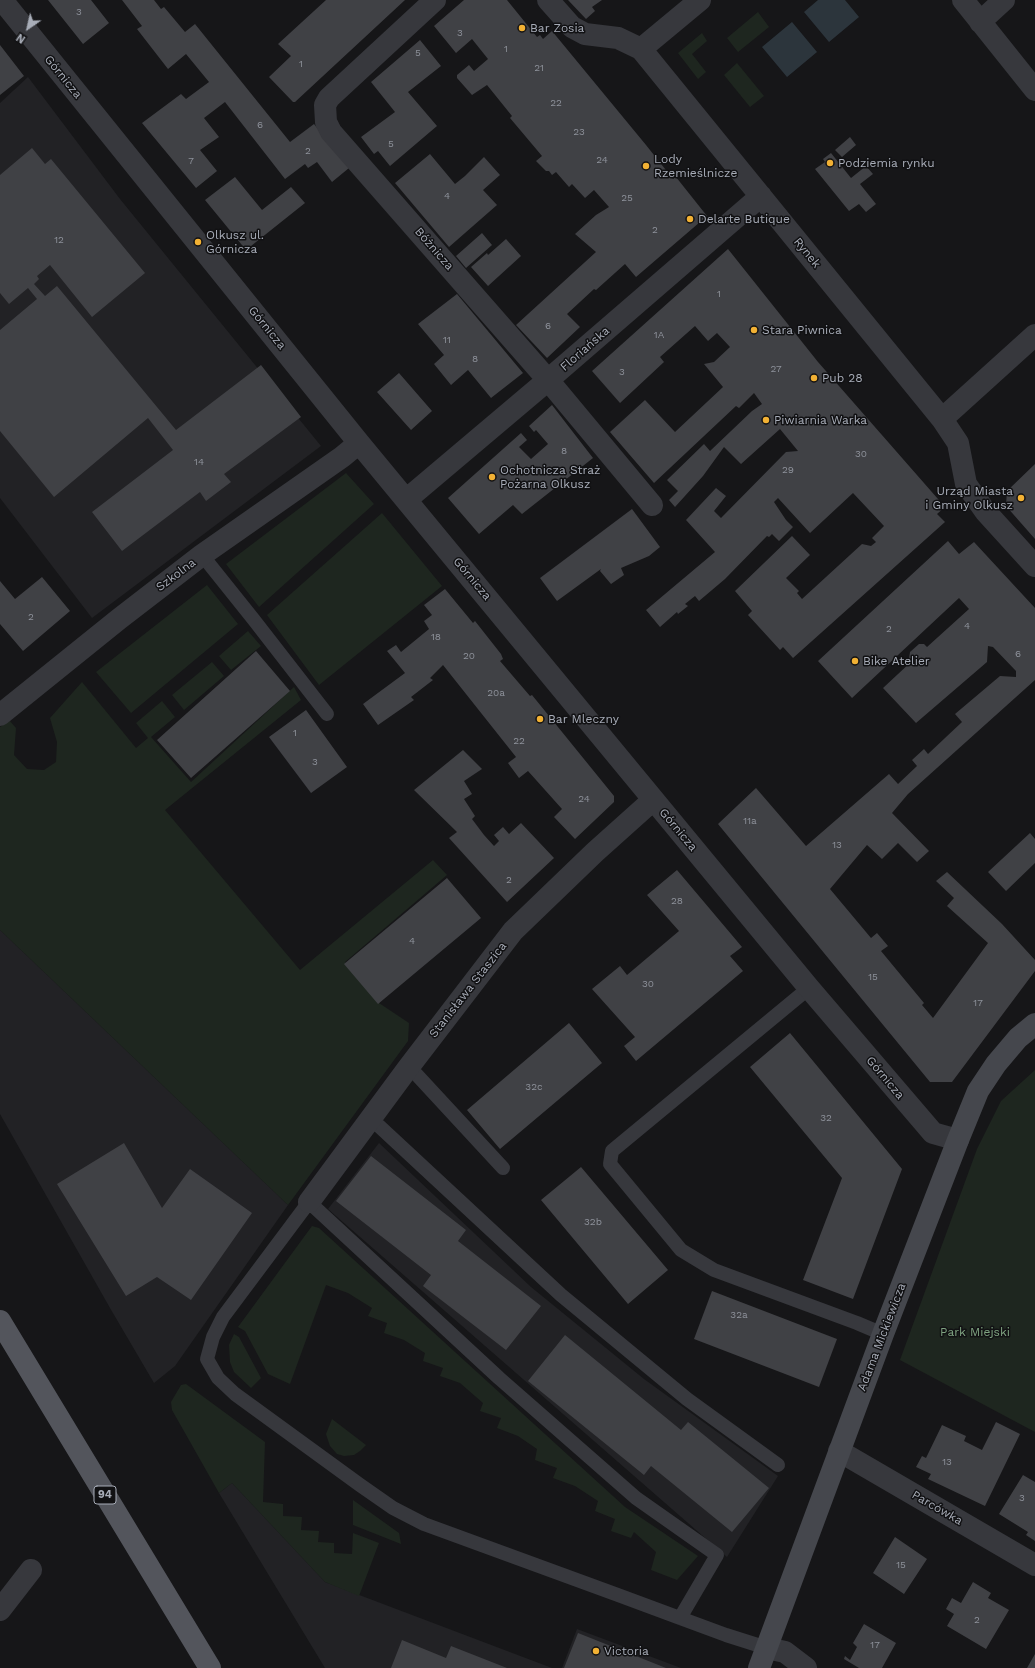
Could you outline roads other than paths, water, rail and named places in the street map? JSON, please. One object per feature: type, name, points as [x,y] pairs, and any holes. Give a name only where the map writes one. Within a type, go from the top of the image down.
[{"type":"main road","name":"94","points":[[0,1321],[210,1668]]},
{"type":"street","name":"Górnicza","points":[[2,0],[359,443],[809,988],[933,1133],[958,1140]]},
{"type":"street","name":"Bóżnicza","points":[[435,0],[329,98],[325,105],[326,122],[331,132],[548,380],[652,505]]},
{"type":"street","points":[[548,0],[572,27],[585,34],[618,38],[642,49],[700,0]]},
{"type":"street","points":[[963,0],[1035,90]]},
{"type":"street","points":[[980,22],[1004,0]]},
{"type":"street","name":"Rynek","points":[[642,49],[942,419],[958,443],[966,484],[985,510],[1035,566]]},
{"type":"street","name":"Floriańska","points":[[406,500],[548,380],[761,196]]},
{"type":"street","points":[[942,419],[1035,336]]},
{"type":"street","name":"Szkolna","points":[[0,715],[119,619],[202,555],[342,457],[359,443]]},
{"type":"street","name":"Stanisława Staszica","points":[[309,1202],[408,1068],[513,931],[595,852],[653,800]]},
{"type":"street","name":"Adama Mickiewicza","points":[[759,1668],[883,1334],[978,1091],[996,1064],[1018,1038],[1035,1024]]},
{"type":"street","name":"Parcówka","points":[[839,1451],[1035,1565]]},
{"type":"street","points":[[0,1610],[31,1570]]},
{"type":"street","points":[[767,1648],[785,1652],[806,1668]]},
{"type":"lane","points":[[202,555],[327,714]]},
{"type":"lane","points":[[809,988],[612,1151],[610,1164],[681,1250],[714,1270],[883,1334]]},
{"type":"lane","points":[[408,1068],[417,1075],[503,1168]]},
{"type":"lane","points":[[370,1120],[379,1126],[561,1295],[686,1399],[778,1466]]},
{"type":"lane","points":[[680,1618],[717,1555],[636,1498],[499,1378],[309,1202],[223,1317],[213,1337],[207,1359],[218,1378],[235,1394],[360,1485],[393,1508],[417,1521],[726,1635],[767,1648]]},
{"type":"place","name":"Bar Zosia","points":[[522,28]]},
{"type":"place","name":"Podziemia rynku","points":[[830,163]]},
{"type":"place","name":"Lody Rzemieślnicze","points":[[646,166]]},
{"type":"place","name":"Delarte Butique","points":[[690,219]]},
{"type":"place","name":"Olkusz ul. Górnicza","points":[[198,242]]},
{"type":"place","name":"Stara Piwnica","points":[[754,330]]},
{"type":"place","name":"Pub 28","points":[[814,378]]},
{"type":"place","name":"Piwiarnia Warka","points":[[766,420]]},
{"type":"place","name":"Ochotnicza Straż Pożarna Olkusz","points":[[492,477]]},
{"type":"place","name":"Urząd Miasta i Gminy Olkusz","points":[[1021,498]]},
{"type":"place","name":"Bike Atelier","points":[[855,661]]},
{"type":"place","name":"Bar Mleczny","points":[[540,719]]},
{"type":"place","name":"Victoria","points":[[596,1651]]},
{"type":"park label","name":"Park Miejski","points":[[975,1332]]}]
